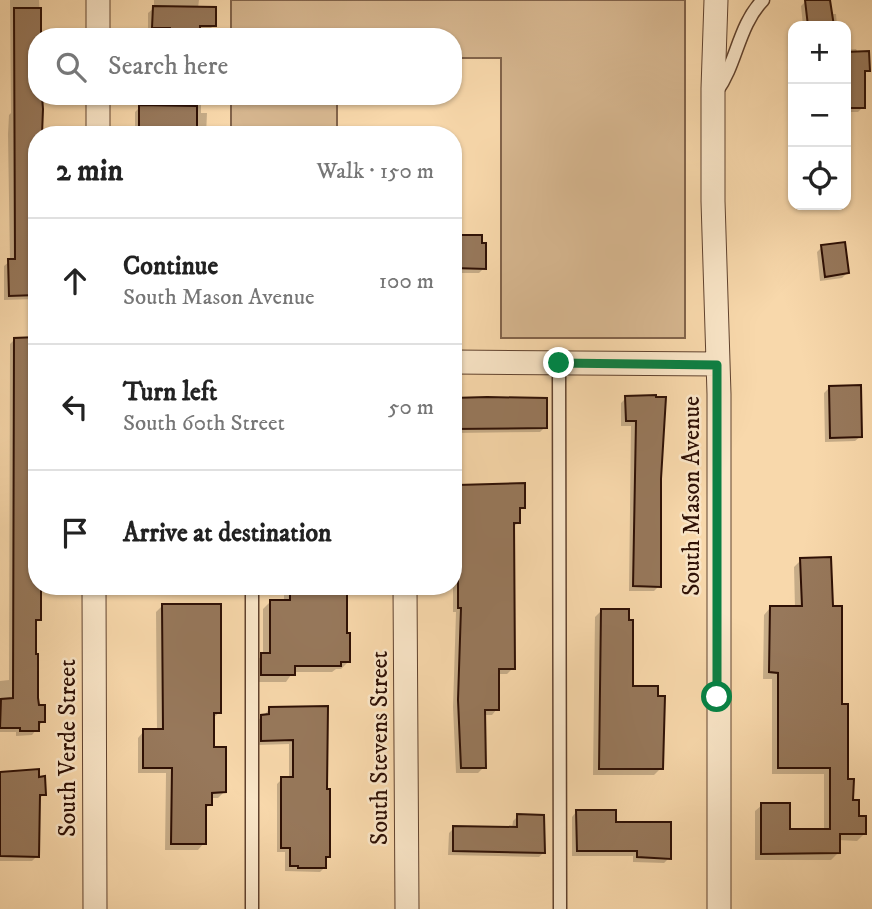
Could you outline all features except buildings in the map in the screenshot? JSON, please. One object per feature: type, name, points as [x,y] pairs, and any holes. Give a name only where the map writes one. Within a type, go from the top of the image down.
[{"type":"street","points":[[98,0],[98,28]]},
{"type":"street","name":"South Mason Avenue","points":[[716,0],[712,97],[717,365],[719,909]]},
{"type":"street","points":[[97,126],[98,105]]},
{"type":"street","points":[[462,362],[717,365]]},
{"type":"street","name":"South Verde Street","points":[[94,595],[95,909]]},
{"type":"street","name":"South Stevens Street","points":[[405,595],[407,909]]},
{"type":"lane","points":[[712,97],[724,81],[741,33],[752,12],[763,0]]},
{"type":"lane","points":[[559,363],[560,909]]},
{"type":"lane","points":[[252,595],[252,909]]},
{"type":"shaded area","points":[[231,0],[685,0],[685,338],[501,338],[501,58],[462,58],[462,28],[231,28]]},
{"type":"shaded area","points":[[231,105],[337,105],[337,126],[231,126]]},
{"type":"route","points":[[559,363],[717,365],[717,697]]}]
